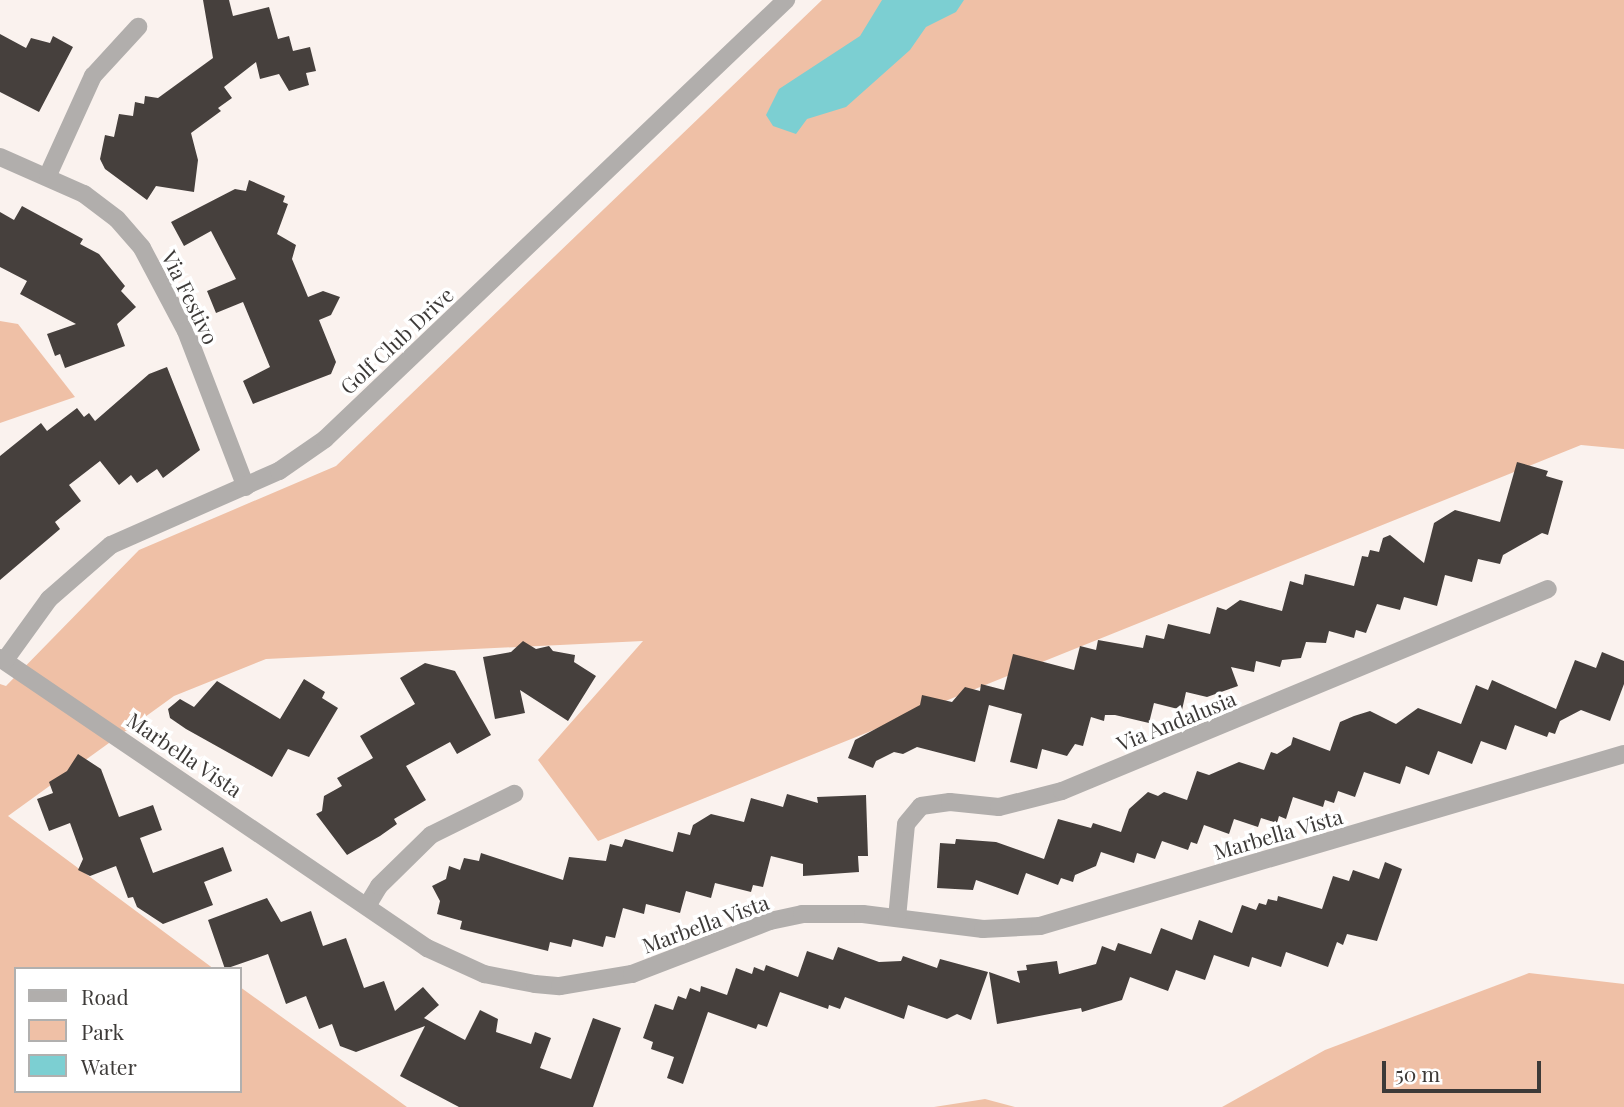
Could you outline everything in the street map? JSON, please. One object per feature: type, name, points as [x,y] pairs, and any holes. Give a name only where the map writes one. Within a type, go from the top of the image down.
[{"type":"street","name":"Golf Club Drive","points":[[3,659],[49,599],[89,561],[136,532],[246,487],[325,439],[786,0]]},
{"type":"street","points":[[48,175],[93,76],[138,27]]},
{"type":"street","name":"Via Festivo","points":[[0,157],[48,175],[117,219],[142,248],[186,331],[246,487]]},
{"type":"street","name":"Via Andalusia","points":[[897,918],[906,824],[921,806],[950,802],[999,807],[1062,791],[1548,589]]},
{"type":"street","name":"Marbella Vista","points":[[3,659],[427,948],[468,969],[508,981],[560,986],[632,974],[770,921],[802,914],[897,918],[982,929],[1040,926],[1624,754]]},
{"type":"street","points":[[367,906],[379,886],[431,835],[514,794]]},
{"type":"green space","points":[[822,0],[1624,0],[1624,449],[1581,445],[598,841],[538,760],[643,641],[266,659],[174,696],[8,816],[211,967],[14,967],[14,1093],[242,1093],[242,988],[407,1107],[0,1107],[0,684],[6,686],[139,550],[336,466]]},
{"type":"green space","points":[[0,321],[18,324],[75,397],[0,423]]},
{"type":"green space","points":[[1529,973],[1624,984],[1624,1107],[1222,1107],[1325,1050]]},
{"type":"green space","points":[[985,1099],[1015,1107],[934,1107]]},
{"type":"water","points":[[882,0],[964,0],[956,12],[926,27],[910,50],[846,107],[807,119],[796,134],[773,126],[766,115],[779,89],[860,36]]},
{"type":"building","points":[[203,0],[229,0],[233,16],[269,7],[278,39],[289,36],[293,51],[310,47],[316,71],[306,73],[309,85],[289,91],[279,74],[260,79],[256,62],[224,87],[232,98],[218,108],[221,111],[191,133],[198,160],[194,192],[156,186],[147,200],[105,169],[100,159],[105,135],[114,137],[119,114],[133,116],[135,102],[144,104],[145,96],[158,98],[213,58]]},
{"type":"building","points":[[0,34],[26,48],[31,38],[50,43],[53,36],[73,47],[39,112],[0,92]]},
{"type":"building","points":[[249,180],[285,196],[283,202],[288,204],[277,234],[296,245],[292,259],[308,297],[323,291],[340,297],[331,315],[319,320],[336,362],[331,374],[253,404],[243,381],[270,367],[243,302],[216,313],[207,291],[236,279],[211,231],[184,246],[171,222],[235,189],[246,191]]},
{"type":"building","points":[[22,206],[83,239],[80,244],[99,254],[125,286],[121,291],[136,307],[117,324],[125,346],[65,368],[60,354],[55,356],[47,334],[76,324],[20,294],[27,281],[0,267],[0,212],[14,220]]},
{"type":"building","points":[[167,367],[200,450],[163,478],[157,469],[137,483],[131,475],[119,485],[100,461],[69,485],[81,501],[55,522],[60,529],[0,580],[0,456],[41,423],[47,431],[77,408],[84,417],[89,413],[95,421],[149,374]]},
{"type":"building","points":[[1517,462],[1548,471],[1546,476],[1563,481],[1548,535],[1542,533],[1503,555],[1500,564],[1478,559],[1472,582],[1445,575],[1437,606],[1404,597],[1400,610],[1377,604],[1366,633],[1356,630],[1354,638],[1329,631],[1326,643],[1306,642],[1301,658],[1282,660],[1280,667],[1256,661],[1254,672],[1231,667],[1238,686],[1207,697],[1186,692],[1182,710],[1154,703],[1149,723],[1115,715],[1105,715],[1104,721],[1091,717],[1083,746],[1075,744],[1067,756],[1042,749],[1037,769],[1010,762],[1022,714],[989,705],[975,762],[917,747],[903,754],[894,752],[876,761],[873,768],[848,758],[855,740],[920,705],[922,695],[952,702],[965,687],[980,691],[981,684],[1004,690],[1013,654],[1074,670],[1080,646],[1096,650],[1098,640],[1143,648],[1146,635],[1164,639],[1168,624],[1210,634],[1217,607],[1226,610],[1240,600],[1282,611],[1290,581],[1303,585],[1305,574],[1354,586],[1362,556],[1368,557],[1370,550],[1379,552],[1383,538],[1390,535],[1424,563],[1434,523],[1455,510],[1500,522]]},
{"type":"building","points":[[523,641],[536,649],[549,646],[553,651],[575,655],[574,662],[596,676],[568,721],[520,690],[525,713],[495,719],[483,657],[511,652]]},
{"type":"building","points":[[1602,652],[1624,661],[1624,684],[1610,721],[1581,710],[1560,721],[1555,734],[1549,732],[1547,737],[1515,725],[1506,750],[1481,741],[1472,764],[1438,751],[1429,775],[1406,766],[1400,784],[1364,772],[1355,797],[1338,791],[1334,803],[1325,800],[1323,807],[1293,797],[1286,819],[1279,816],[1277,823],[1261,818],[1258,827],[1234,819],[1229,834],[1204,825],[1197,844],[1191,842],[1188,850],[1162,841],[1155,859],[1137,853],[1134,863],[1101,852],[1096,866],[1075,875],[1073,882],[1061,878],[1058,885],[1026,873],[1018,895],[976,880],[973,890],[937,888],[940,843],[955,844],[956,839],[996,842],[1044,859],[1058,819],[1091,828],[1093,823],[1121,832],[1129,809],[1148,792],[1158,796],[1164,792],[1187,800],[1197,771],[1209,775],[1239,762],[1264,770],[1271,752],[1277,754],[1291,745],[1293,737],[1330,751],[1340,722],[1370,711],[1396,724],[1418,708],[1461,724],[1476,685],[1488,690],[1492,680],[1556,709],[1575,660],[1596,668]]},
{"type":"building","points":[[425,663],[455,671],[491,735],[457,754],[450,742],[406,766],[426,800],[394,819],[397,824],[380,836],[347,855],[316,814],[322,811],[324,796],[342,786],[337,778],[373,758],[360,736],[415,704],[400,678]]},
{"type":"building","points":[[304,679],[325,692],[322,698],[338,708],[309,757],[288,749],[272,777],[170,718],[168,709],[180,699],[194,707],[217,681],[280,719]]},
{"type":"building","points":[[78,754],[101,769],[119,817],[153,805],[162,830],[140,838],[153,873],[223,847],[232,871],[204,882],[213,905],[163,924],[137,907],[133,897],[128,898],[116,866],[90,876],[78,870],[83,859],[70,823],[49,831],[37,799],[53,793],[49,782],[67,771]]},
{"type":"building","points":[[787,794],[818,803],[817,797],[866,795],[868,856],[858,856],[859,872],[803,876],[803,864],[771,856],[763,887],[753,885],[751,892],[715,883],[711,898],[686,891],[680,913],[646,904],[644,914],[623,908],[615,938],[606,936],[603,947],[573,939],[571,947],[550,942],[548,951],[460,929],[462,921],[437,914],[440,901],[432,886],[446,879],[449,866],[460,870],[464,858],[479,861],[481,853],[563,880],[569,857],[606,861],[610,844],[622,847],[625,839],[673,852],[678,832],[690,835],[693,825],[711,814],[744,822],[751,798],[783,807]]},
{"type":"building","points":[[1385,862],[1402,869],[1377,941],[1347,934],[1343,945],[1337,942],[1328,967],[1286,952],[1281,967],[1252,957],[1249,967],[1214,955],[1205,980],[1176,970],[1168,991],[1130,977],[1122,1000],[1082,1012],[1081,1008],[997,1024],[989,972],[1020,983],[1017,971],[1027,970],[1026,965],[1057,961],[1059,974],[1096,964],[1102,946],[1115,951],[1118,943],[1151,954],[1161,928],[1192,940],[1199,920],[1232,933],[1242,905],[1256,910],[1259,903],[1266,905],[1268,899],[1277,901],[1278,896],[1322,909],[1333,876],[1349,881],[1353,870],[1379,879]]},
{"type":"building","points":[[267,898],[281,922],[311,911],[323,946],[346,938],[364,988],[384,981],[395,1011],[423,987],[439,1005],[424,1018],[465,1040],[480,1010],[498,1019],[496,1032],[531,1044],[535,1032],[551,1038],[540,1068],[571,1079],[593,1018],[621,1028],[593,1107],[459,1107],[400,1076],[425,1026],[356,1052],[340,1046],[332,1024],[319,1029],[306,996],[286,1004],[268,954],[224,967],[208,920]]},
{"type":"building","points":[[838,947],[879,962],[901,961],[903,956],[937,968],[940,959],[988,972],[971,1020],[957,1014],[947,1019],[908,1005],[904,1019],[845,997],[840,1009],[829,1005],[828,1009],[780,992],[767,1027],[758,1024],[756,1029],[708,1012],[683,1084],[667,1078],[674,1057],[651,1049],[653,1042],[643,1038],[655,1004],[673,1010],[678,996],[686,999],[690,988],[700,992],[701,986],[727,995],[736,968],[752,974],[754,967],[764,971],[766,965],[798,977],[807,951],[833,960]]}]
